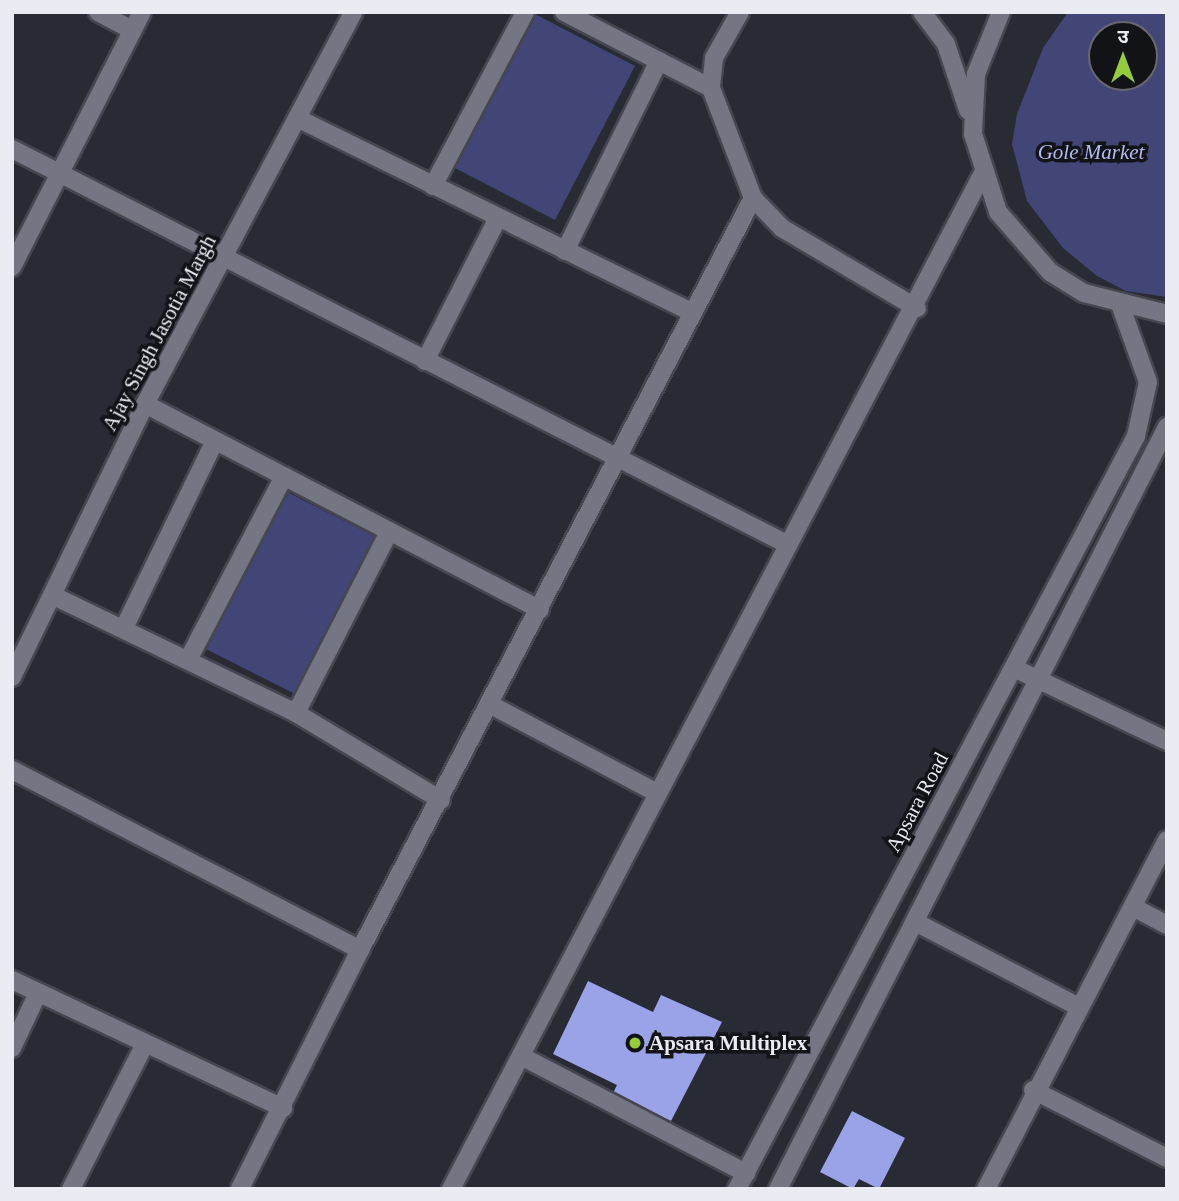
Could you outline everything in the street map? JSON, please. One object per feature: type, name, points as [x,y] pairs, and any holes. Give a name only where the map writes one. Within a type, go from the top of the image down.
[{"type":"street","points":[[98,12],[132,30]]},
{"type":"street","points":[[12,267],[142,12]]},
{"type":"street","name":"Ajay Singh Jasotia Margh","points":[[12,677],[54,596],[145,404],[299,119],[353,12]]},
{"type":"street","points":[[433,186],[525,12]]},
{"type":"street","points":[[564,12],[711,88]]},
{"type":"street","points":[[740,12],[714,58],[711,88],[753,198],[782,228],[916,308]]},
{"type":"street","points":[[922,12],[958,71],[982,175],[998,212],[1050,272],[1121,307],[1167,314]]},
{"type":"street","points":[[974,134],[976,74],[1000,12]]},
{"type":"street","points":[[565,251],[659,61]]},
{"type":"street","points":[[299,119],[691,312]]},
{"type":"street","points":[[12,149],[785,543]]},
{"type":"street","points":[[452,1189],[785,543],[916,308],[982,175]]},
{"type":"street","points":[[240,1189],[360,950],[540,610],[614,457],[753,198]]},
{"type":"street","points":[[425,361],[498,218]]},
{"type":"street","name":"Apsara Road","points":[[741,1181],[1136,436],[1148,382],[1121,307]]},
{"type":"street","points":[[145,404],[388,534],[540,610]]},
{"type":"street","points":[[778,1189],[1042,681],[1163,439]]},
{"type":"street","points":[[124,628],[215,441]]},
{"type":"street","points":[[189,657],[284,476]]},
{"type":"street","points":[[296,713],[388,534]]},
{"type":"street","points":[[54,596],[189,657],[296,713],[441,800]]},
{"type":"street","points":[[1014,668],[1167,741]]},
{"type":"street","points":[[491,705],[657,793]]},
{"type":"street","points":[[12,770],[360,950]]},
{"type":"street","points":[[986,1189],[1033,1090],[1167,840]]},
{"type":"street","points":[[1133,907],[1167,925]]},
{"type":"street","points":[[917,923],[1079,1007]]},
{"type":"street","points":[[12,980],[37,995],[283,1108]]},
{"type":"street","points":[[12,1048],[37,995]]},
{"type":"street","points":[[71,1189],[145,1044]]},
{"type":"street","points":[[521,1056],[741,1181]]},
{"type":"street","points":[[1033,1090],[1167,1158]]},
{"type":"green space","name":"Gole Market","points":[[1068,12],[1167,12],[1167,297],[1126,291],[1097,276],[1063,248],[1027,201],[1012,144],[1017,114],[1043,48]]},
{"type":"green space","points":[[535,14],[635,66],[555,220],[455,168]]},
{"type":"green space","points":[[287,492],[378,538],[297,695],[206,649]]},
{"type":"building","points":[[588,981],[653,1012],[661,995],[722,1022],[671,1121],[612,1095],[617,1085],[553,1054]]},
{"type":"building","points":[[852,1111],[905,1138],[879,1189],[859,1179],[853,1189],[820,1172]]},
{"type":"place","name":"Apsara Multiplex","points":[[635,1043]]}]
